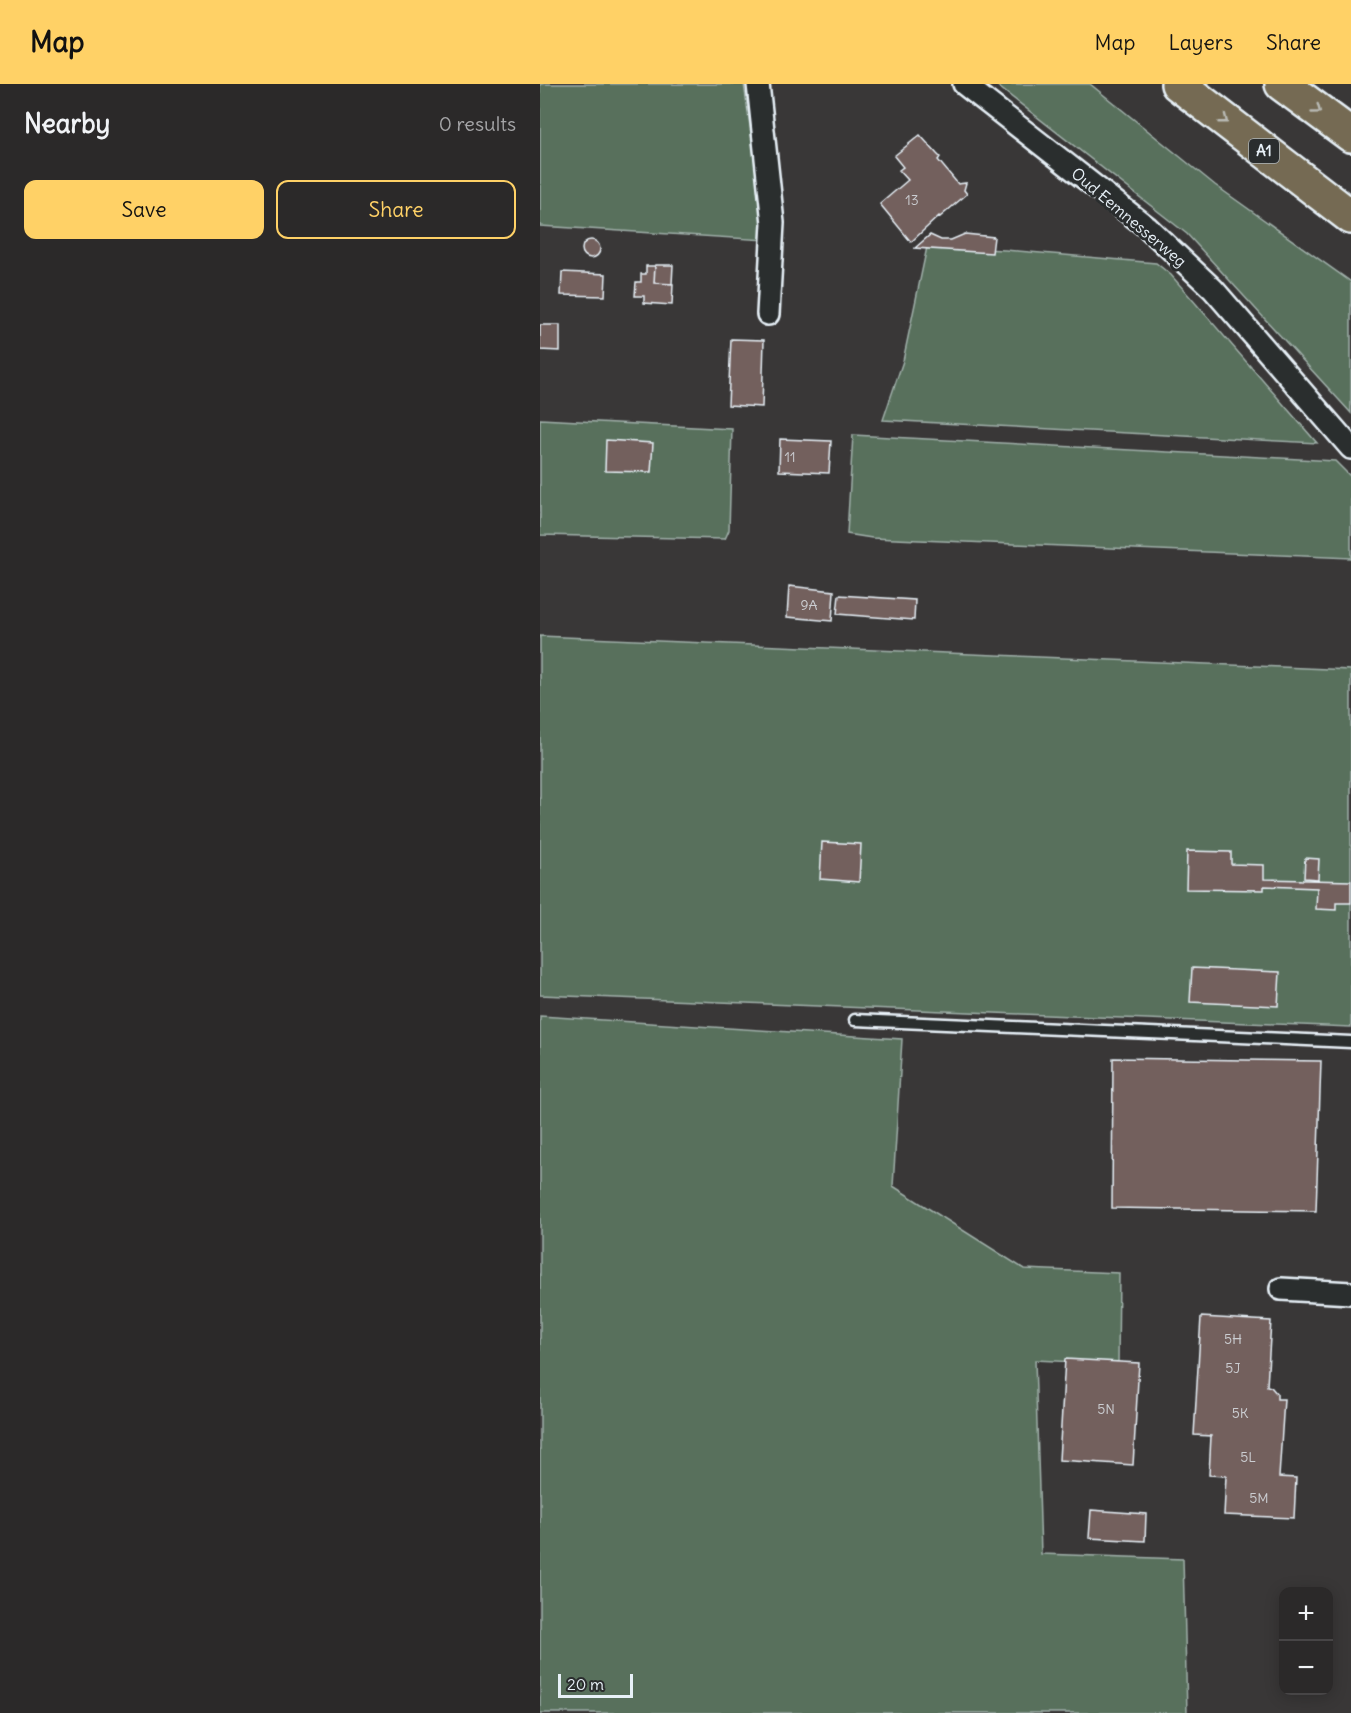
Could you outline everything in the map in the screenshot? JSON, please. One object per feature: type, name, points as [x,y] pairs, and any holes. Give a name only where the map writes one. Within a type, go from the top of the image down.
[{"type":"highway","name":"A1","points":[[1178,84],[1351,217]]},
{"type":"highway","points":[[1282,84],[1351,135]]},
{"type":"street","points":[[758,84],[774,223],[768,314]]},
{"type":"street","name":"Oud Eemnesserweg","points":[[964,84],[1163,243],[1212,289],[1351,447]]},
{"type":"street","points":[[1281,1289],[1351,1293]]},
{"type":"lane","points":[[855,1020],[1351,1042]]},
{"type":"green space","points":[[540,84],[744,84],[766,240],[540,226]]},
{"type":"green space","points":[[995,84],[1090,84],[1215,185],[1351,282],[1351,413],[1187,234]]},
{"type":"green space","points":[[927,247],[1005,250],[1156,263],[1171,275],[1317,443],[883,420],[903,361]]},
{"type":"green space","points":[[540,419],[732,429],[729,530],[725,539],[540,535]]},
{"type":"green space","points":[[853,435],[1335,461],[1351,477],[1351,558],[872,538],[847,534]]},
{"type":"green space","points":[[540,636],[1351,670],[1351,1027],[540,995]]},
{"type":"green space","points":[[540,1016],[902,1039],[893,1186],[1024,1269],[1119,1273],[1118,1364],[1035,1360],[1041,1554],[1183,1559],[1187,1713],[540,1713]]},
{"type":"building","points":[[920,135],[940,157],[938,160],[958,184],[966,183],[964,190],[967,194],[911,242],[880,204],[908,180],[899,170],[903,167],[894,156]]},
{"type":"building","points":[[965,234],[994,237],[992,253],[915,248],[930,235],[941,240],[951,240]]},
{"type":"building","points":[[591,240],[597,243],[600,249],[597,255],[591,258],[585,255],[582,249],[585,243]]},
{"type":"building","points":[[655,265],[673,265],[672,284],[654,283]]},
{"type":"building","points":[[646,266],[655,266],[654,283],[673,284],[672,305],[644,303],[644,296],[635,296],[636,282],[641,282],[641,274],[646,274]]},
{"type":"building","points":[[562,272],[606,274],[605,296],[561,295]]},
{"type":"building","points":[[540,325],[560,325],[560,351],[540,350]]},
{"type":"building","points":[[731,339],[764,340],[762,407],[728,405]]},
{"type":"building","points":[[780,439],[831,441],[829,473],[779,471]]},
{"type":"building","points":[[606,440],[653,443],[651,472],[605,471]]},
{"type":"building","points":[[789,586],[834,591],[832,621],[787,617]]},
{"type":"building","points":[[839,595],[915,600],[914,620],[837,614]]},
{"type":"building","points":[[822,842],[861,844],[859,882],[820,879]]},
{"type":"building","points":[[1187,851],[1231,852],[1231,864],[1264,865],[1264,879],[1351,881],[1351,903],[1336,903],[1336,910],[1316,909],[1317,888],[1264,886],[1264,890],[1186,889]]},
{"type":"building","points":[[1305,858],[1319,859],[1318,879],[1304,878]]},
{"type":"building","points":[[1192,968],[1280,972],[1278,1006],[1190,1002]]},
{"type":"building","points":[[1113,1058],[1321,1061],[1316,1211],[1112,1208]]},
{"type":"building","points":[[1201,1317],[1271,1321],[1267,1386],[1277,1394],[1277,1399],[1284,1399],[1279,1477],[1296,1478],[1294,1518],[1224,1515],[1226,1476],[1209,1475],[1211,1436],[1194,1435]]},
{"type":"building","points":[[1065,1359],[1139,1363],[1133,1465],[1059,1460]]},
{"type":"building","points":[[1091,1510],[1146,1514],[1145,1541],[1089,1538]]}]
